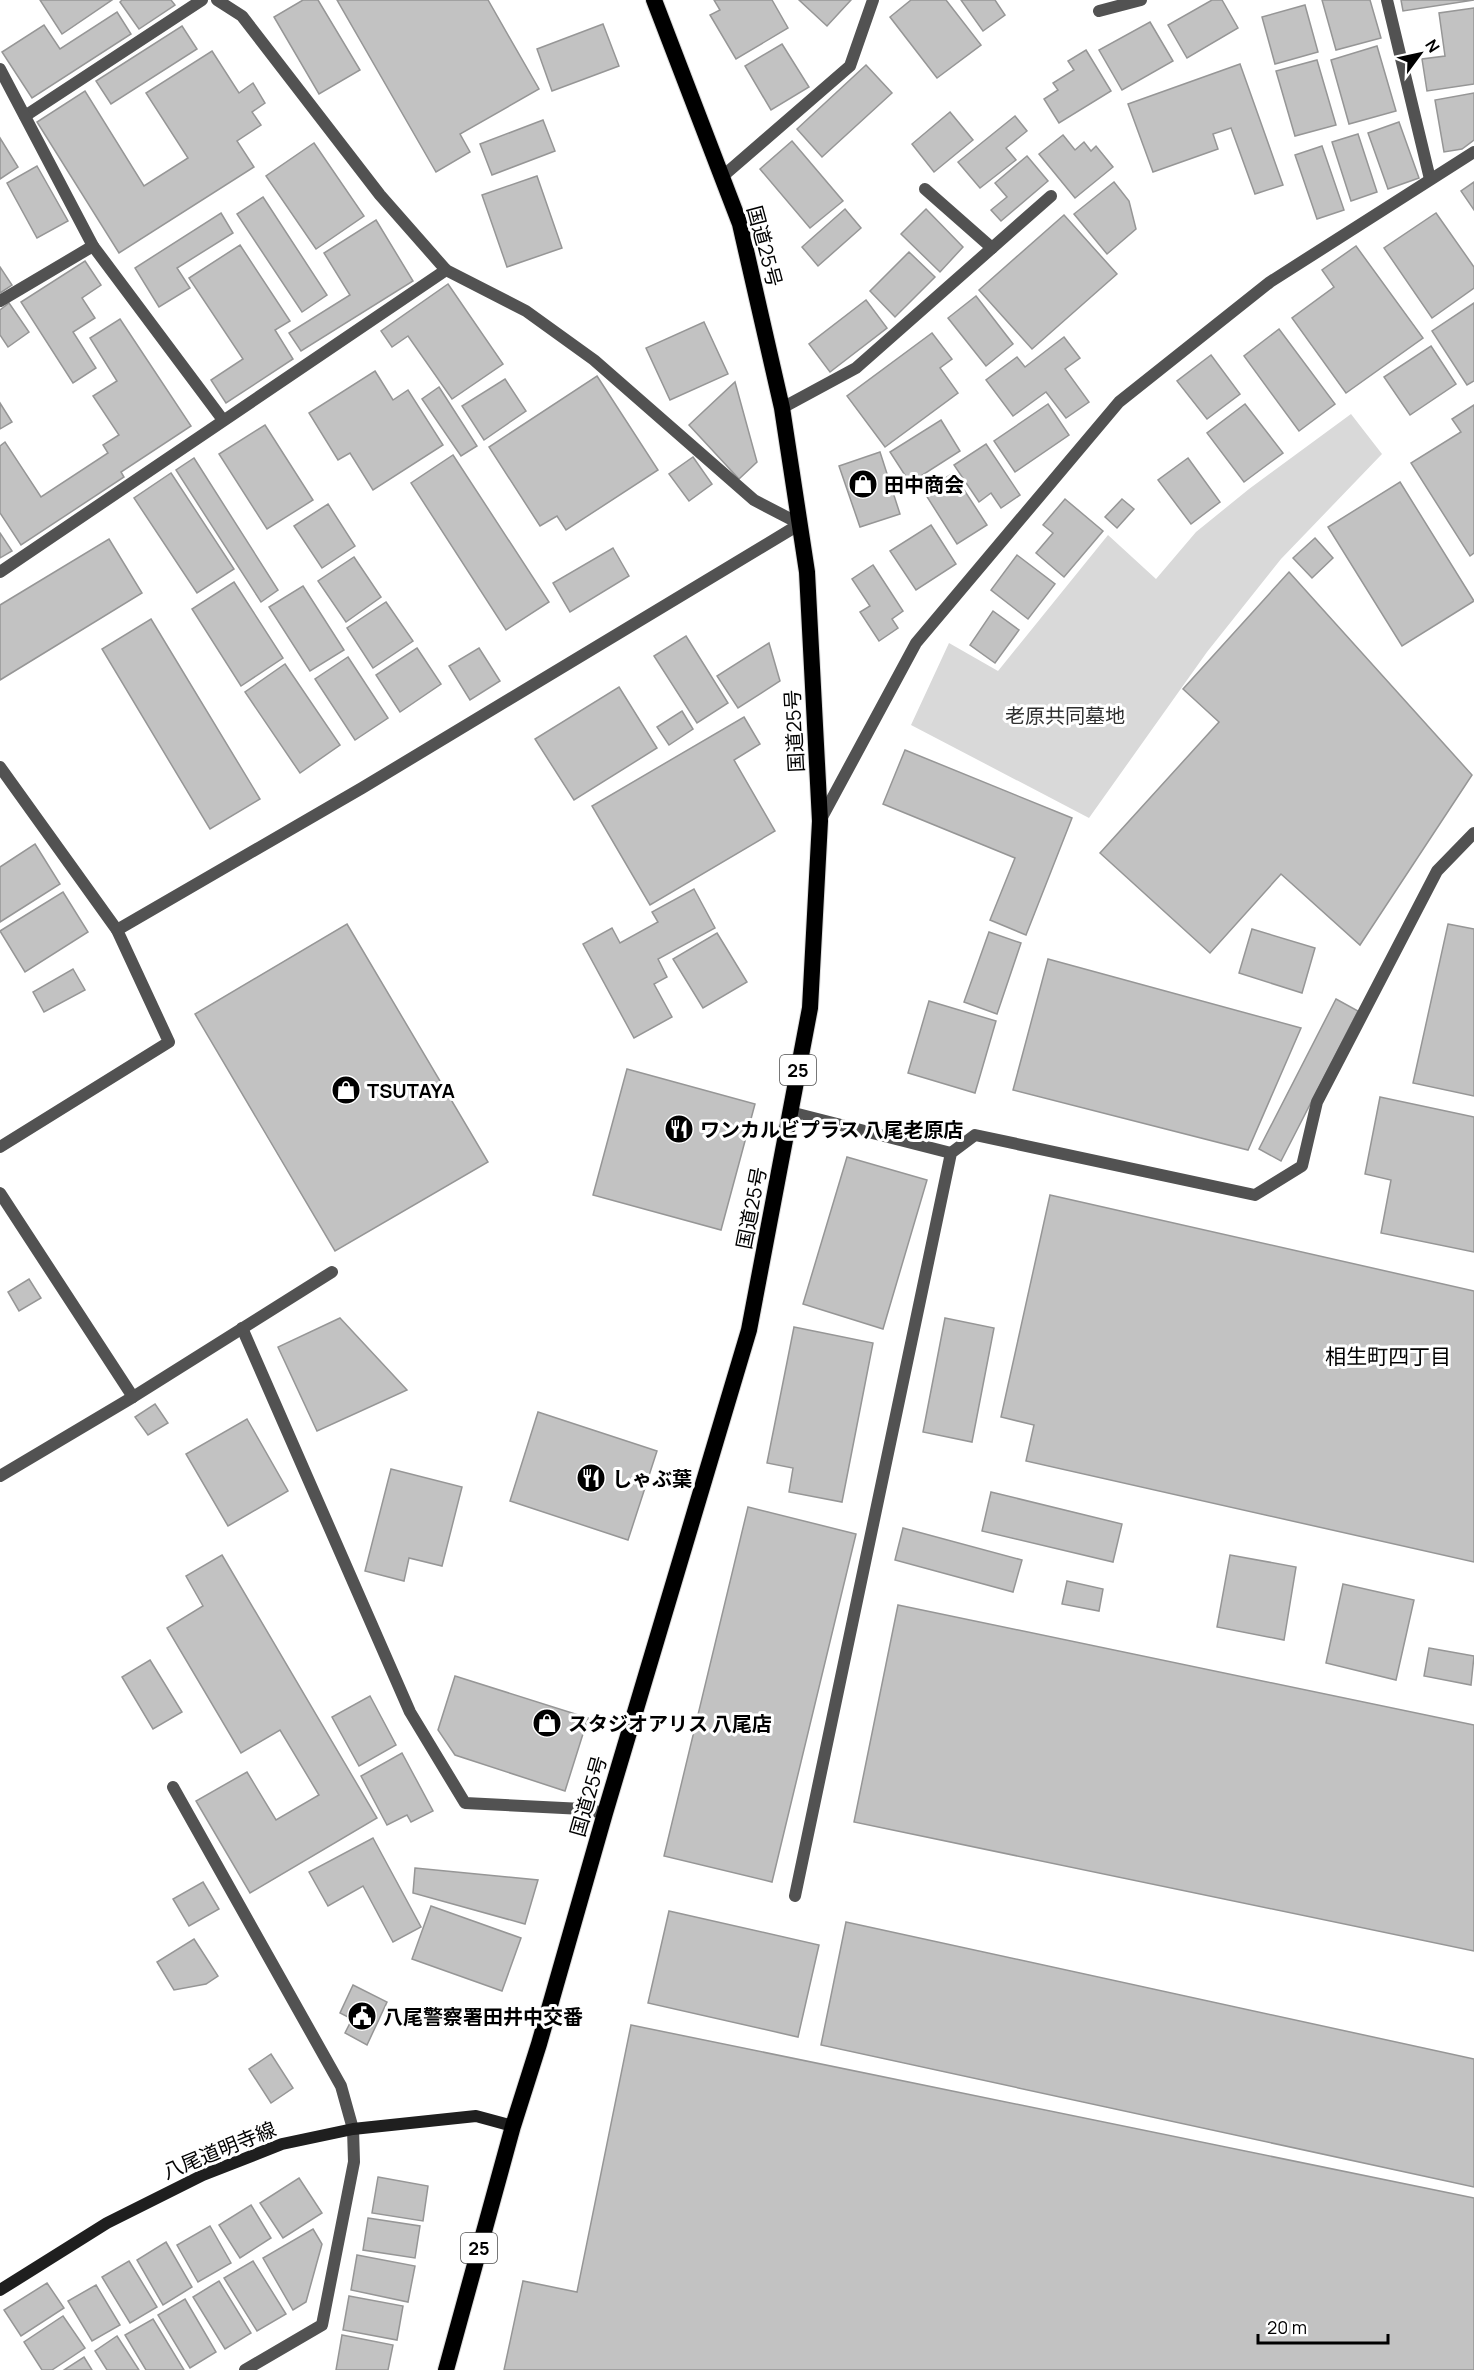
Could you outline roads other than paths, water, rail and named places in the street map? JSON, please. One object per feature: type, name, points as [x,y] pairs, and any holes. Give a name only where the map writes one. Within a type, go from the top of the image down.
[{"type":"highway","name":"国道25号","points":[[446,2370],[513,2126],[748,1330],[810,1008],[820,821],[807,572],[800,524],[782,408],[740,224],[654,0]]},
{"type":"main road","name":"八尾道明寺線","points":[[0,2290],[107,2223],[202,2175],[282,2144],[353,2129],[476,2116],[513,2126]]},
{"type":"street","points":[[25,116],[202,0]]},
{"type":"street","points":[[217,0],[242,16],[380,195],[446,270],[526,312],[594,360],[754,500],[800,524]]},
{"type":"street","points":[[723,176],[850,66],[873,0]]},
{"type":"street","points":[[1099,11],[1141,0]]},
{"type":"street","points":[[1387,0],[1431,179]]},
{"type":"street","points":[[0,69],[93,246],[223,420]]},
{"type":"street","points":[[820,821],[916,643],[1119,402],[1270,282],[1474,152]]},
{"type":"street","points":[[925,189],[992,248]]},
{"type":"street","points":[[782,408],[856,368],[1051,196]]},
{"type":"street","points":[[0,300],[93,246]]},
{"type":"street","points":[[0,572],[446,270]]},
{"type":"street","points":[[117,930],[362,788],[800,524]]},
{"type":"street","points":[[0,767],[117,930],[169,1042],[0,1147]]},
{"type":"street","points":[[795,1896],[951,1153],[975,1135],[1255,1196],[1302,1166],[1317,1102],[1333,1070],[1437,871],[1474,833]]},
{"type":"street","points":[[790,1113],[951,1153]]},
{"type":"street","points":[[0,1192],[133,1397]]},
{"type":"street","points":[[0,1476],[133,1397],[332,1272]]},
{"type":"street","points":[[242,1328],[410,1712],[465,1803],[583,1809],[605,1813]]},
{"type":"street","points":[[173,1787],[341,2086],[353,2129],[354,2162],[322,2325],[245,2370]]},
{"type":"place","name":"田中商会","points":[[863,484]]},
{"type":"place","name":"TSUTAYA","points":[[346,1090]]},
{"type":"place","name":"ワンカルビプラス 八尾老原店","points":[[679,1129]]},
{"type":"place","name":"しゃぶ葉","points":[[591,1478]]},
{"type":"place","name":"スタジオアリス 八尾店","points":[[547,1723]]},
{"type":"place","name":"八尾警察署田井中交番","points":[[362,2016]]},
{"type":"district","name":"相生町四丁目","points":[[1388,1356]]},
{"type":"park label","name":"老原共同墓地","points":[[1065,715]]}]
